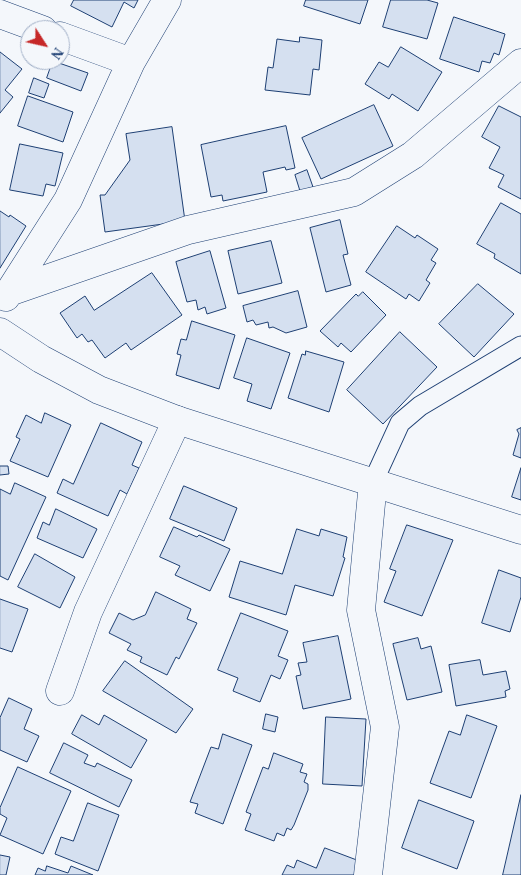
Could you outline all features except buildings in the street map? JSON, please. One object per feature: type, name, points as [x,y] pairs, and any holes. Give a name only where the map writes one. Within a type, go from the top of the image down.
[{"type":"street","points":[[4,300],[68,200],[131,62],[167,0]]},
{"type":"street","points":[[0,14],[20,21]]},
{"type":"street","points":[[70,40],[131,62]]},
{"type":"street","points":[[4,300],[188,230],[354,192],[413,155],[521,64]]},
{"type":"street","points":[[0,332],[41,359],[99,390],[177,420],[521,530]]},
{"type":"street","points":[[60,691],[88,612],[177,420]]},
{"type":"street","points":[[368,875],[385,727],[361,610],[373,482]]},
{"type":"lane","points":[[373,482],[400,423],[420,406],[521,346]]}]
